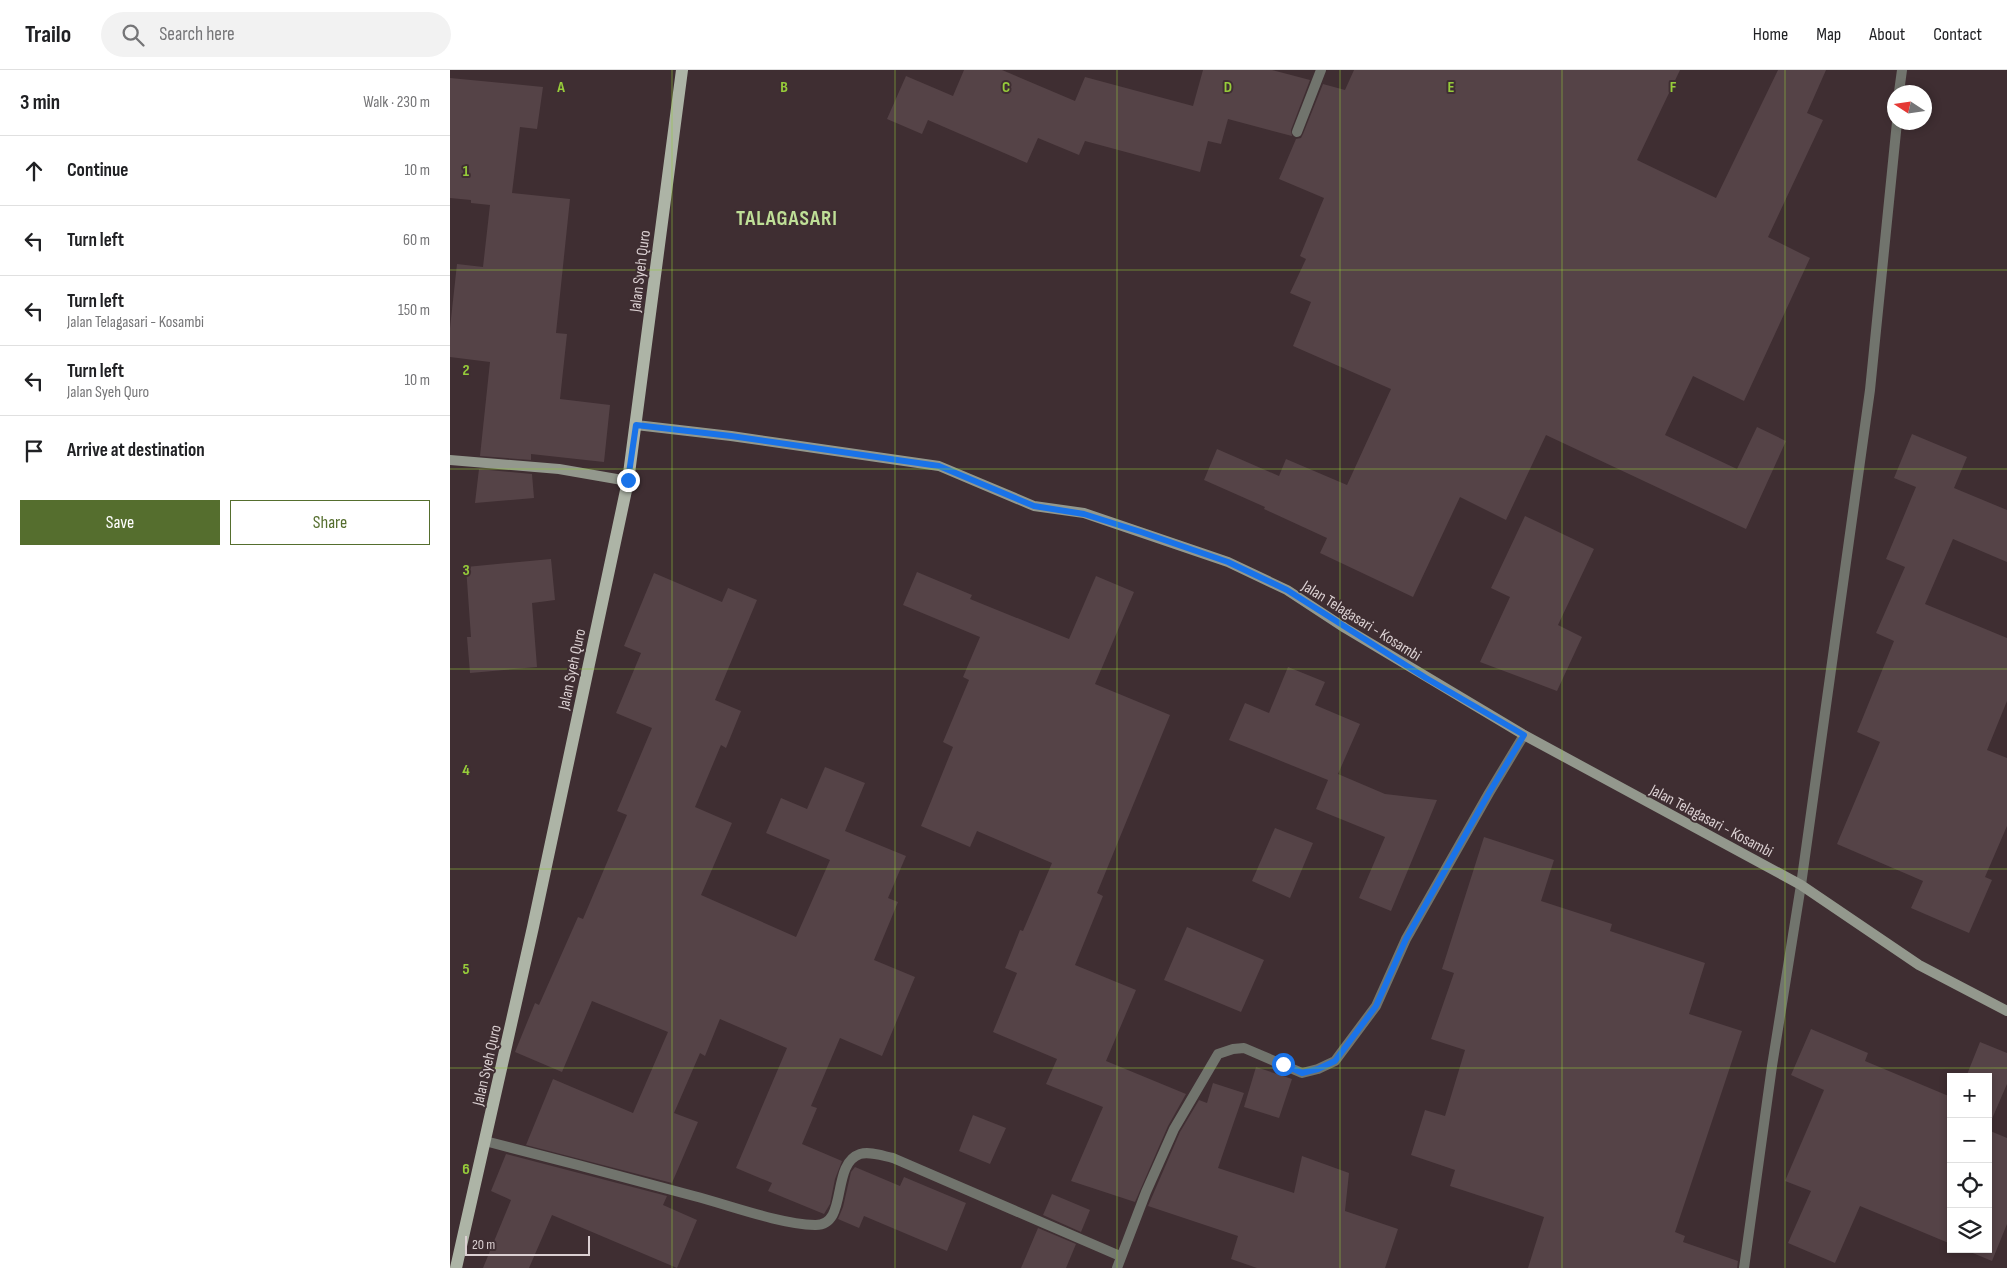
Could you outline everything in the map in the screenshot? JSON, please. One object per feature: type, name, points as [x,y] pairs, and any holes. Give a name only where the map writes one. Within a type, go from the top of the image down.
[{"type":"main road","name":"Jalan Syeh Quro","points":[[456,1268],[534,927],[628,480],[682,70]]},
{"type":"main road","name":"Jalan Telagasari - Kosambi","points":[[636,425],[760,439],[939,466],[1034,506],[1084,514],[1228,562],[1287,590],[1393,658],[1524,735],[1801,885],[1919,965],[2007,1011]]},
{"type":"main road","points":[[450,460],[559,470],[628,480]]},
{"type":"street","points":[[1297,132],[1321,70]]},
{"type":"street","points":[[1901,85],[1902,70]]},
{"type":"street","points":[[1744,1268],[1772,1066],[1801,885],[1870,390],[1895,130]]},
{"type":"street","points":[[1117,1268],[1146,1192],[1174,1129],[1218,1054],[1244,1048],[1302,1073],[1318,1069],[1335,1061],[1376,1006],[1406,939],[1524,735]]},
{"type":"street","points":[[485,1141],[784,1220],[815,1225],[823,1224],[834,1213],[844,1170],[851,1161],[858,1154],[872,1153],[893,1158],[1120,1256]]},
{"type":"building","points":[[964,70],[1002,70],[1075,101],[1085,77],[1193,106],[1203,70],[1272,70],[1310,80],[1291,130],[1292,136],[1228,119],[1221,144],[1208,141],[1200,172],[1085,141],[1079,155],[1038,138],[1027,163],[928,120],[922,134],[887,119],[906,76],[953,96]]},
{"type":"building","points":[[1354,70],[1680,70],[1637,160],[1716,198],[1778,70],[1826,70],[1807,113],[1823,120],[1768,237],[1810,258],[1744,401],[1693,376],[1665,435],[1737,469],[1757,427],[1786,441],[1746,529],[1546,435],[1506,520],[1460,497],[1413,597],[1320,553],[1327,538],[1264,509],[1265,507],[1204,480],[1217,449],[1279,476],[1286,459],[1347,485],[1391,389],[1293,346],[1311,302],[1290,293],[1306,259],[1300,256],[1324,198],[1279,179],[1296,139],[1301,138],[1303,134],[1323,84],[1345,90]]},
{"type":"building","points":[[450,78],[543,87],[537,129],[520,127],[512,193],[570,199],[556,333],[567,334],[560,399],[610,405],[604,462],[531,454],[531,460],[480,456],[490,362],[450,357],[450,328],[457,264],[483,267],[490,205],[471,203],[471,200],[450,198]]},
{"type":"building","points":[[1912,434],[1967,457],[1954,488],[2007,510],[2007,562],[1953,539],[1925,604],[2007,638],[2007,701],[1987,750],[2007,758],[2007,826],[1985,877],[1992,880],[1969,933],[1911,908],[1923,881],[1837,844],[1880,742],[1857,732],[1894,641],[1876,633],[1905,567],[1886,559],[1916,487],[1894,478]]},
{"type":"building","points":[[479,469],[532,474],[534,498],[475,503]]},
{"type":"building","points":[[1525,516],[1594,549],[1558,625],[1582,637],[1557,691],[1480,662],[1510,597],[1491,588]]},
{"type":"building","points":[[551,559],[555,600],[532,603],[537,667],[470,673],[467,637],[471,637],[466,567]]},
{"type":"building","points":[[917,572],[972,595],[970,599],[1069,639],[1096,576],[1134,592],[1095,684],[1170,715],[1097,893],[1103,896],[1075,965],[1136,990],[1106,1061],[1186,1094],[1168,1126],[1135,1202],[1071,1181],[1103,1107],[1046,1084],[1057,1059],[993,1032],[1017,973],[1005,968],[1020,930],[1023,931],[1052,863],[977,831],[970,847],[921,826],[953,747],[943,742],[969,680],[963,677],[980,637],[903,605]]},
{"type":"building","points":[[654,573],[722,602],[728,588],[757,600],[715,700],[741,711],[726,748],[721,745],[695,807],[732,823],[701,895],[796,937],[830,860],[766,833],[781,798],[807,809],[825,767],[865,783],[845,831],[906,856],[888,898],[898,902],[874,960],[915,977],[882,1056],[840,1038],[811,1106],[817,1108],[802,1144],[842,1161],[835,1179],[830,1204],[824,1214],[768,1191],[772,1183],[736,1168],[787,1048],[720,1019],[705,1056],[700,1053],[674,1113],[698,1122],[672,1183],[526,1145],[553,1079],[633,1113],[668,1032],[592,1001],[562,1072],[515,1052],[535,1003],[539,1005],[578,917],[583,919],[627,815],[617,811],[652,728],[616,713],[641,653],[624,646]]},
{"type":"building","points":[[1288,667],[1325,682],[1315,705],[1360,724],[1338,774],[1385,794],[1437,800],[1391,911],[1359,898],[1385,837],[1316,809],[1328,780],[1229,740],[1245,703],[1269,713]]},
{"type":"building","points":[[1275,828],[1313,843],[1290,898],[1252,881]]},
{"type":"building","points":[[1484,837],[1554,860],[1541,901],[1612,924],[1610,931],[1705,963],[1689,1014],[1742,1031],[1675,1232],[1685,1236],[1683,1242],[1738,1261],[1737,1268],[1528,1268],[1544,1217],[1450,1186],[1455,1170],[1411,1155],[1425,1110],[1445,1116],[1465,1050],[1431,1039],[1454,973],[1442,969]]},
{"type":"building","points":[[1187,927],[1264,960],[1241,1012],[1164,980]]},
{"type":"building","points":[[1811,1029],[1868,1053],[1865,1061],[1947,1095],[1947,1242],[1860,1206],[1835,1263],[1788,1243],[1811,1191],[1785,1181],[1824,1090],[1791,1075]]},
{"type":"building","points":[[1980,1042],[2007,1053],[2007,1084],[1992,1119],[1992,1073],[1968,1073]]},
{"type":"building","points":[[1256,1067],[1292,1079],[1279,1118],[1244,1107]]},
{"type":"building","points":[[1213,1083],[1244,1093],[1218,1168],[1294,1193],[1302,1156],[1349,1173],[1345,1211],[1398,1229],[1385,1268],[1257,1268],[1231,1259],[1238,1236],[1148,1206],[1180,1132],[1199,1100],[1207,1103]]},
{"type":"building","points":[[973,1115],[1006,1128],[990,1164],[959,1151]]},
{"type":"building","points":[[1992,1132],[2007,1138],[2007,1224],[1992,1261],[1973,1253],[1992,1253]]},
{"type":"building","points":[[506,1154],[667,1196],[663,1205],[697,1220],[677,1268],[552,1215],[529,1268],[483,1268],[511,1200],[491,1191]]},
{"type":"building","points":[[855,1167],[900,1186],[904,1177],[966,1203],[947,1251],[864,1216],[859,1228],[838,1219],[843,1207],[851,1172]]},
{"type":"building","points":[[1052,1194],[1090,1210],[1081,1232],[1043,1215]]},
{"type":"building","points":[[1038,1228],[1076,1244],[1066,1268],[1021,1268]]},
{"type":"district","name":"TALAGASARI","points":[[787,218]]},
{"type":"route","points":[[628,480],[636,425],[857,452],[939,466],[1034,506],[1084,514],[1228,562],[1287,590],[1426,678],[1524,735],[1406,939],[1376,1006],[1352,1039],[1335,1061],[1318,1069],[1302,1073],[1283,1064]]}]
